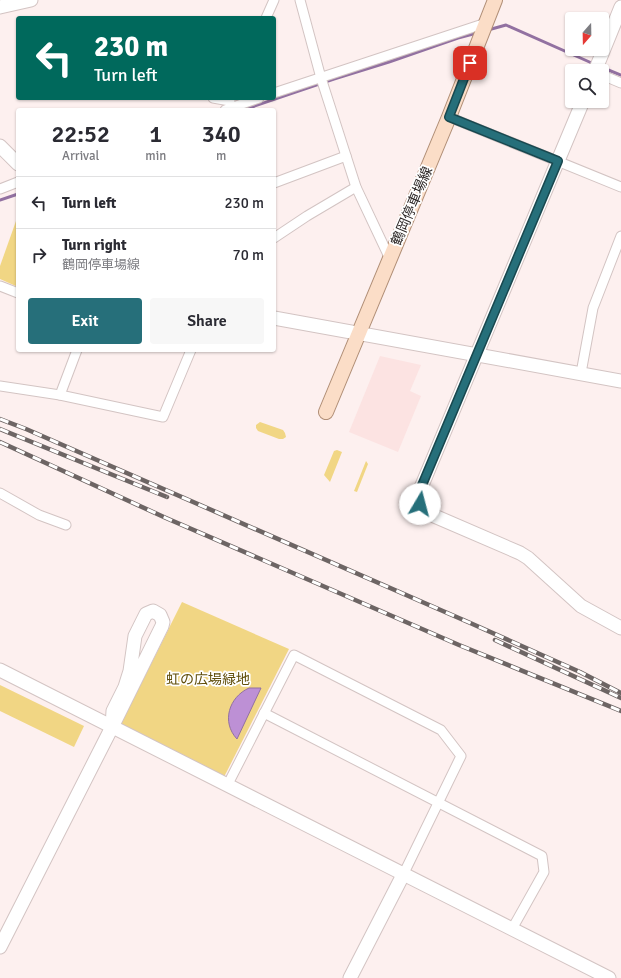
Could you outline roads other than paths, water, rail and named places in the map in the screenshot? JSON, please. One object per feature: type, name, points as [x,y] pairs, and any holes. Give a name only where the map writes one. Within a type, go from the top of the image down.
[{"type":"main road","name":"鶴岡停車場線","points":[[326,412],[449,117],[495,0]]},
{"type":"street","points":[[0,7],[31,0]]},
{"type":"street","points":[[267,16],[274,0]]},
{"type":"street","points":[[300,0],[321,78],[356,187],[390,259]]},
{"type":"street","points":[[598,64],[621,7]]},
{"type":"street","points":[[276,92],[486,23]]},
{"type":"street","points":[[609,78],[621,83]]},
{"type":"street","points":[[236,108],[248,106],[256,100]]},
{"type":"street","points":[[580,108],[420,490],[418,498],[420,504],[432,516],[524,555],[581,606],[621,628]]},
{"type":"street","points":[[449,117],[621,187]]},
{"type":"street","points":[[0,146],[16,162]]},
{"type":"street","points":[[276,179],[346,156]]},
{"type":"street","points":[[0,189],[16,183]]},
{"type":"street","points":[[276,237],[307,216],[356,187]]},
{"type":"street","points":[[581,373],[593,308],[621,236]]},
{"type":"street","points":[[1,288],[16,292]]},
{"type":"street","points":[[276,318],[621,381]]},
{"type":"street","points":[[60,395],[76,352]]},
{"type":"street","points":[[0,386],[60,395],[163,417],[189,352]]},
{"type":"street","points":[[0,493],[39,515],[66,525]]},
{"type":"street","points":[[0,948],[112,727],[162,626],[162,618],[157,612],[146,614],[134,636],[130,671],[125,687],[113,712],[112,727]]},
{"type":"street","points":[[228,784],[294,655],[442,730],[461,756],[439,803],[350,978]]},
{"type":"street","points":[[0,670],[609,978]]},
{"type":"street","points":[[264,713],[542,856],[544,872],[512,930]]},
{"type":"waterway","points":[[488,30],[506,25],[594,64]]},
{"type":"waterway","points":[[276,99],[477,33]]},
{"type":"waterway","points":[[609,70],[621,75]]},
{"type":"waterway","points":[[249,108],[272,100]]},
{"type":"waterway","points":[[0,200],[16,195]]},
{"type":"railway","points":[[0,419],[468,622],[580,672],[621,693]]},
{"type":"railway","points":[[0,429],[167,497]]},
{"type":"railway","points":[[0,442],[166,518],[459,645],[621,711]]},
{"type":"railway","points":[[495,640],[621,698]]},
{"type":"park label","name":"虹の広場緑地","points":[[208,679]]}]
